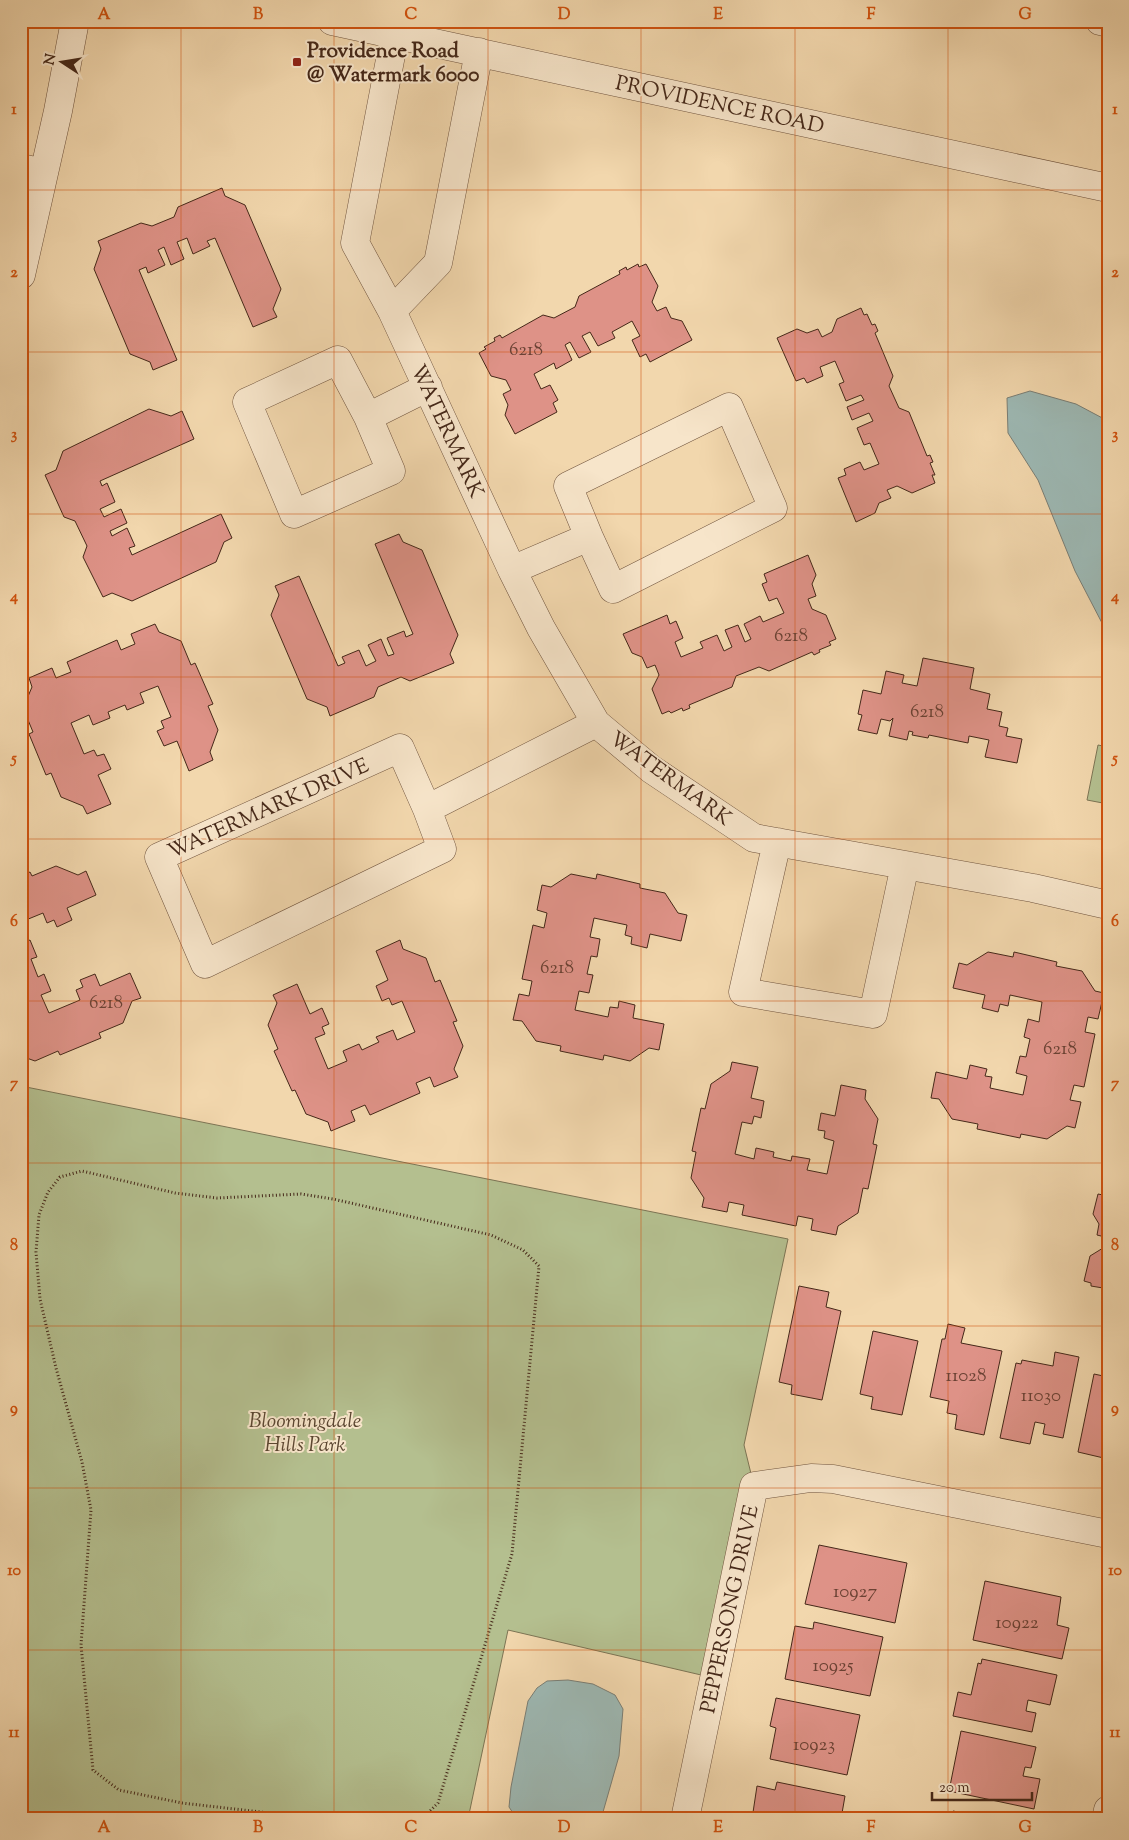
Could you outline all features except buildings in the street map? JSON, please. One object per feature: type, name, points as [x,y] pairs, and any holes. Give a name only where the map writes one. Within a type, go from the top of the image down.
[{"type":"street","points":[[21,275],[32,171],[58,111],[75,21]]},
{"type":"street","name":"PROVIDENCE ROAD","points":[[332,21],[395,34],[438,32],[480,52],[1108,188]]},
{"type":"street","points":[[1100,21],[1108,23]]},
{"type":"street","points":[[395,34],[355,243],[392,311],[438,263],[480,52]]},
{"type":"street","name":"WATERMARK","points":[[392,311],[512,570],[541,628],[596,723],[651,769],[754,838],[1033,888],[1108,906]]},
{"type":"street","points":[[338,360],[368,416],[391,471],[294,514],[247,402],[338,360]]},
{"type":"street","points":[[368,416],[428,387]]},
{"type":"street","points":[[729,407],[773,508],[614,589],[589,537],[568,486],[729,407]]},
{"type":"street","points":[[512,570],[589,537]]},
{"type":"street","points":[[427,810],[596,723]]},
{"type":"street","name":"WATERMARK DRIVE","points":[[400,748],[427,810],[442,849],[205,964],[159,857],[400,748]]},
{"type":"street","points":[[777,842],[743,992],[874,1014],[905,865]]},
{"type":"street","name":"PEPPERSONG DRIVE","points":[[685,1819],[754,1486],[811,1478],[832,1479],[1108,1534]]},
{"type":"street","points":[[1106,1819],[1108,1810]]},
{"type":"path","points":[[322,1819],[182,1803],[119,1790],[93,1770],[81,1645],[91,1510],[82,1462],[56,1368],[40,1299],[36,1252],[39,1215],[48,1192],[60,1177],[82,1171],[175,1193],[217,1198],[301,1194],[334,1199],[491,1235],[522,1250],[539,1266],[512,1554],[438,1803],[422,1819]]},
{"type":"green space","points":[[1098,745],[1108,747],[1108,804],[1087,800]]},
{"type":"green space","name":"Bloomingdale Hills Park","points":[[21,1086],[788,1239],[744,1445],[754,1486],[714,1678],[508,1630],[468,1819],[21,1819]]},
{"type":"water","points":[[1030,391],[1076,404],[1108,421],[1108,626],[1102,623],[1075,571],[1038,480],[1008,433],[1007,398]]},
{"type":"water","points":[[568,1680],[593,1684],[615,1695],[623,1709],[619,1756],[601,1819],[524,1819],[515,1816],[509,1807],[511,1787],[528,1701],[537,1688],[547,1681]]},
{"type":"place","name":"Providence Road @ Watermark 6000","points":[[297,62]]}]
